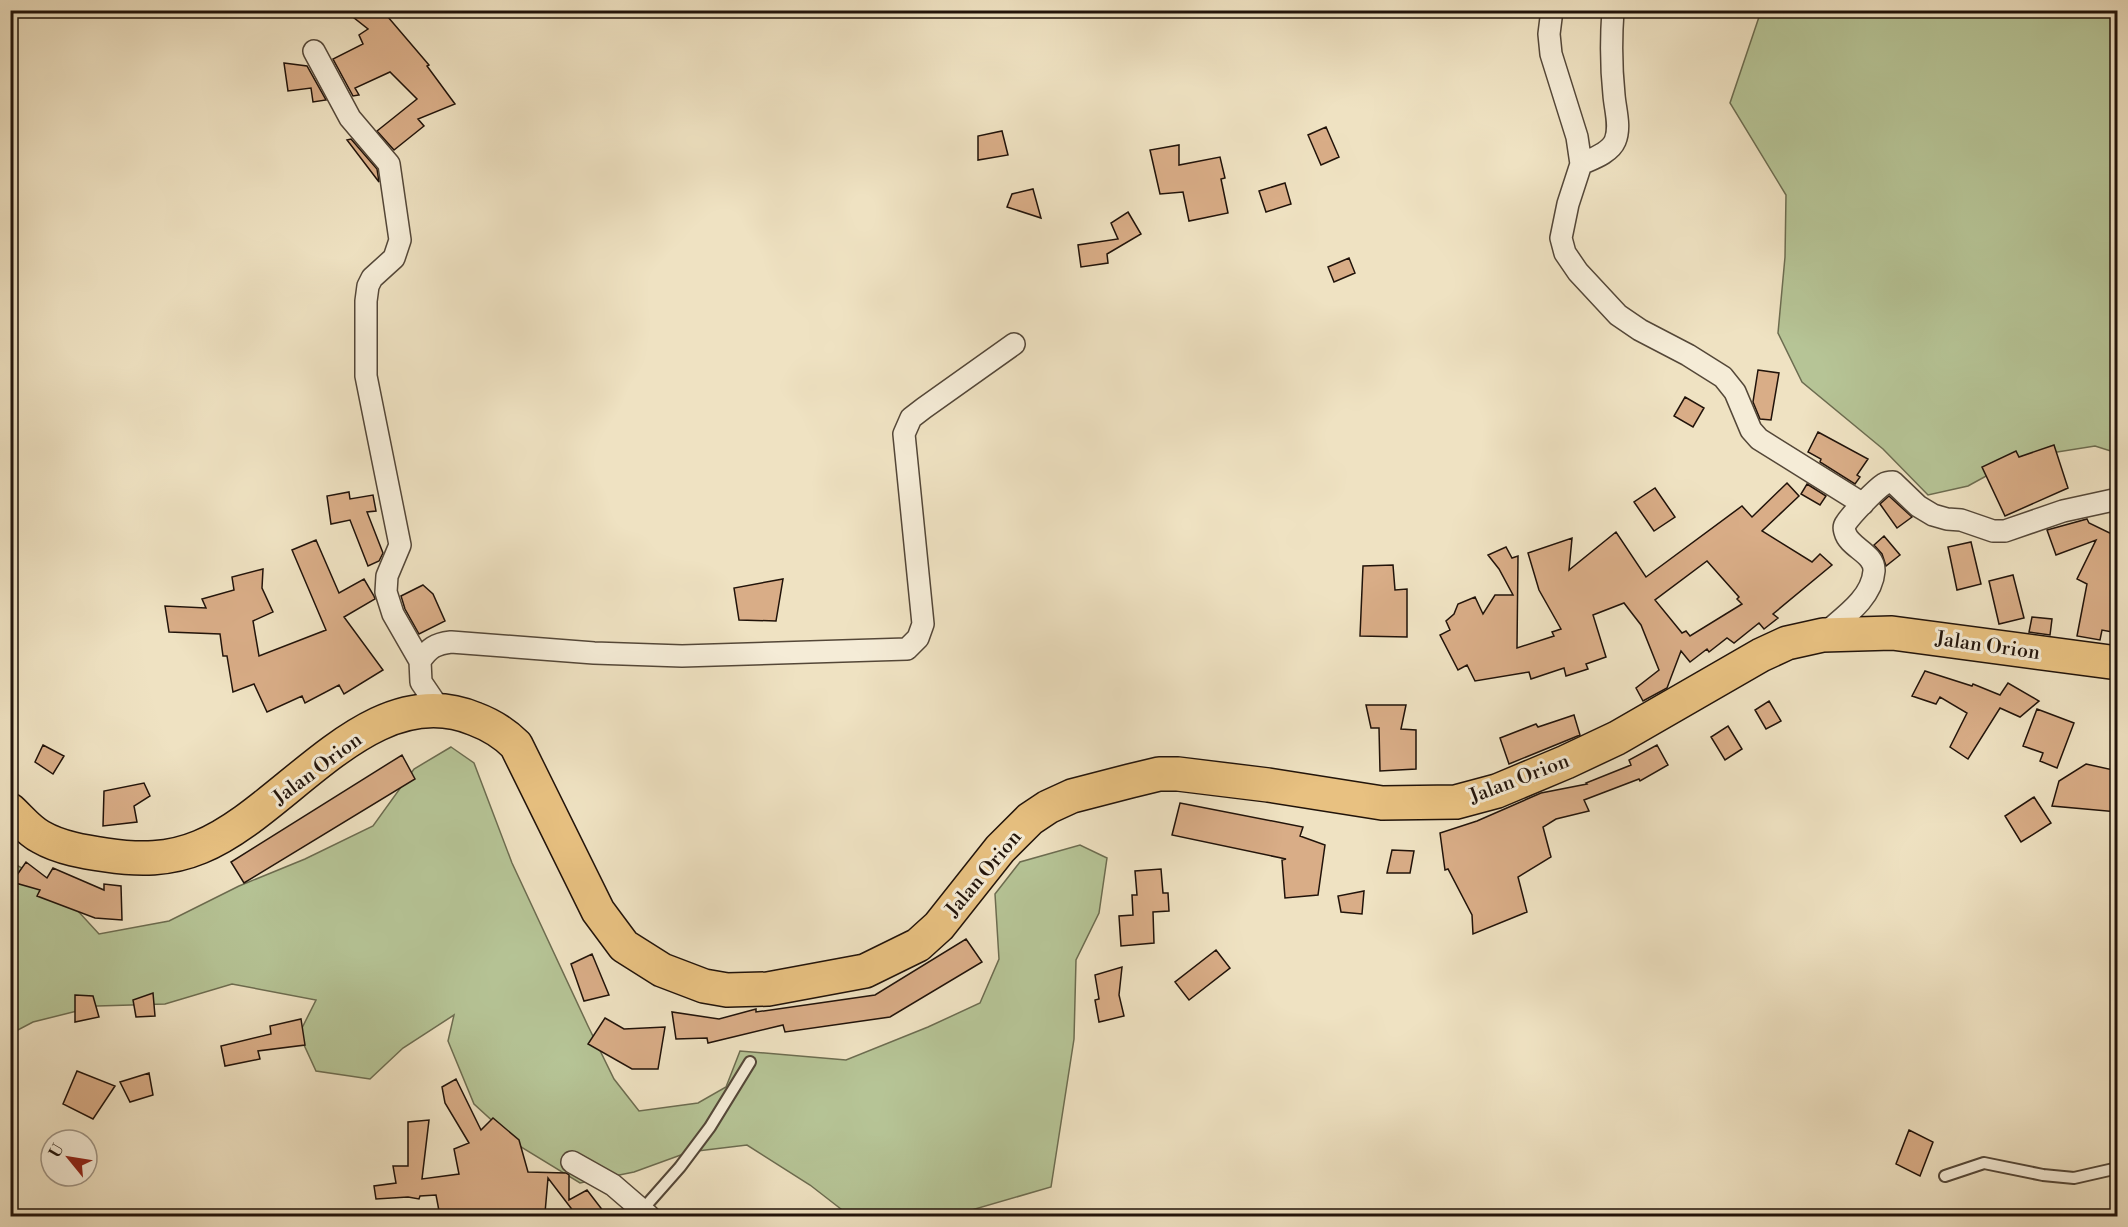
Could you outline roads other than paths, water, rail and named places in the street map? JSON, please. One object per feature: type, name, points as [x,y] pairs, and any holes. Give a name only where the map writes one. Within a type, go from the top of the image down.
[{"type":"highway","name":"Jalan Orion","points":[[10,810],[42,838],[62,845],[89,852],[158,859],[200,847],[241,825],[347,742],[367,730],[397,716],[427,710],[465,715],[497,728],[516,745],[598,911],[629,950],[662,970],[704,986],[727,990],[768,989],[865,971],[918,945],[939,926],[1000,849],[1030,819],[1048,807],[1072,796],[1159,774],[1268,784],[1382,803],[1456,802],[1497,790],[1566,762],[1617,738],[1761,655],[1787,643],[1823,635],[1892,633],[2118,663]]},
{"type":"street","points":[[1552,10],[1549,34],[1551,54],[1577,137],[1581,164],[1568,204],[1561,238],[1565,253],[1578,272],[1618,315],[1723,377],[1735,392],[1751,430],[1759,439],[1863,504]]},
{"type":"street","points":[[1581,164],[1610,149],[1618,130],[1612,46],[1613,10]]},
{"type":"street","points":[[314,51],[350,118],[389,164],[400,240],[394,258],[372,278],[368,285],[366,376],[400,545],[387,576],[386,592],[393,614],[420,661],[422,682],[440,710]]},
{"type":"street","points":[[420,661],[429,648],[439,643],[451,642],[594,653],[682,656],[907,649],[918,638],[922,624],[904,434],[911,418],[917,413],[1014,344]]},
{"type":"street","points":[[1823,635],[1860,602],[1869,588],[1874,570],[1872,561],[1846,536],[1844,529],[1845,524],[1863,504],[1886,483],[1893,482],[1918,506],[1933,515],[1961,520],[1993,531],[2005,531],[2062,511],[2118,499]]},
{"type":"street","points":[[572,1162],[613,1185],[646,1213]]},
{"type":"lane","points":[[646,1213],[710,1127],[750,1062]]},
{"type":"lane","points":[[1945,1176],[1984,1163],[2073,1178],[2118,1168]]}]
